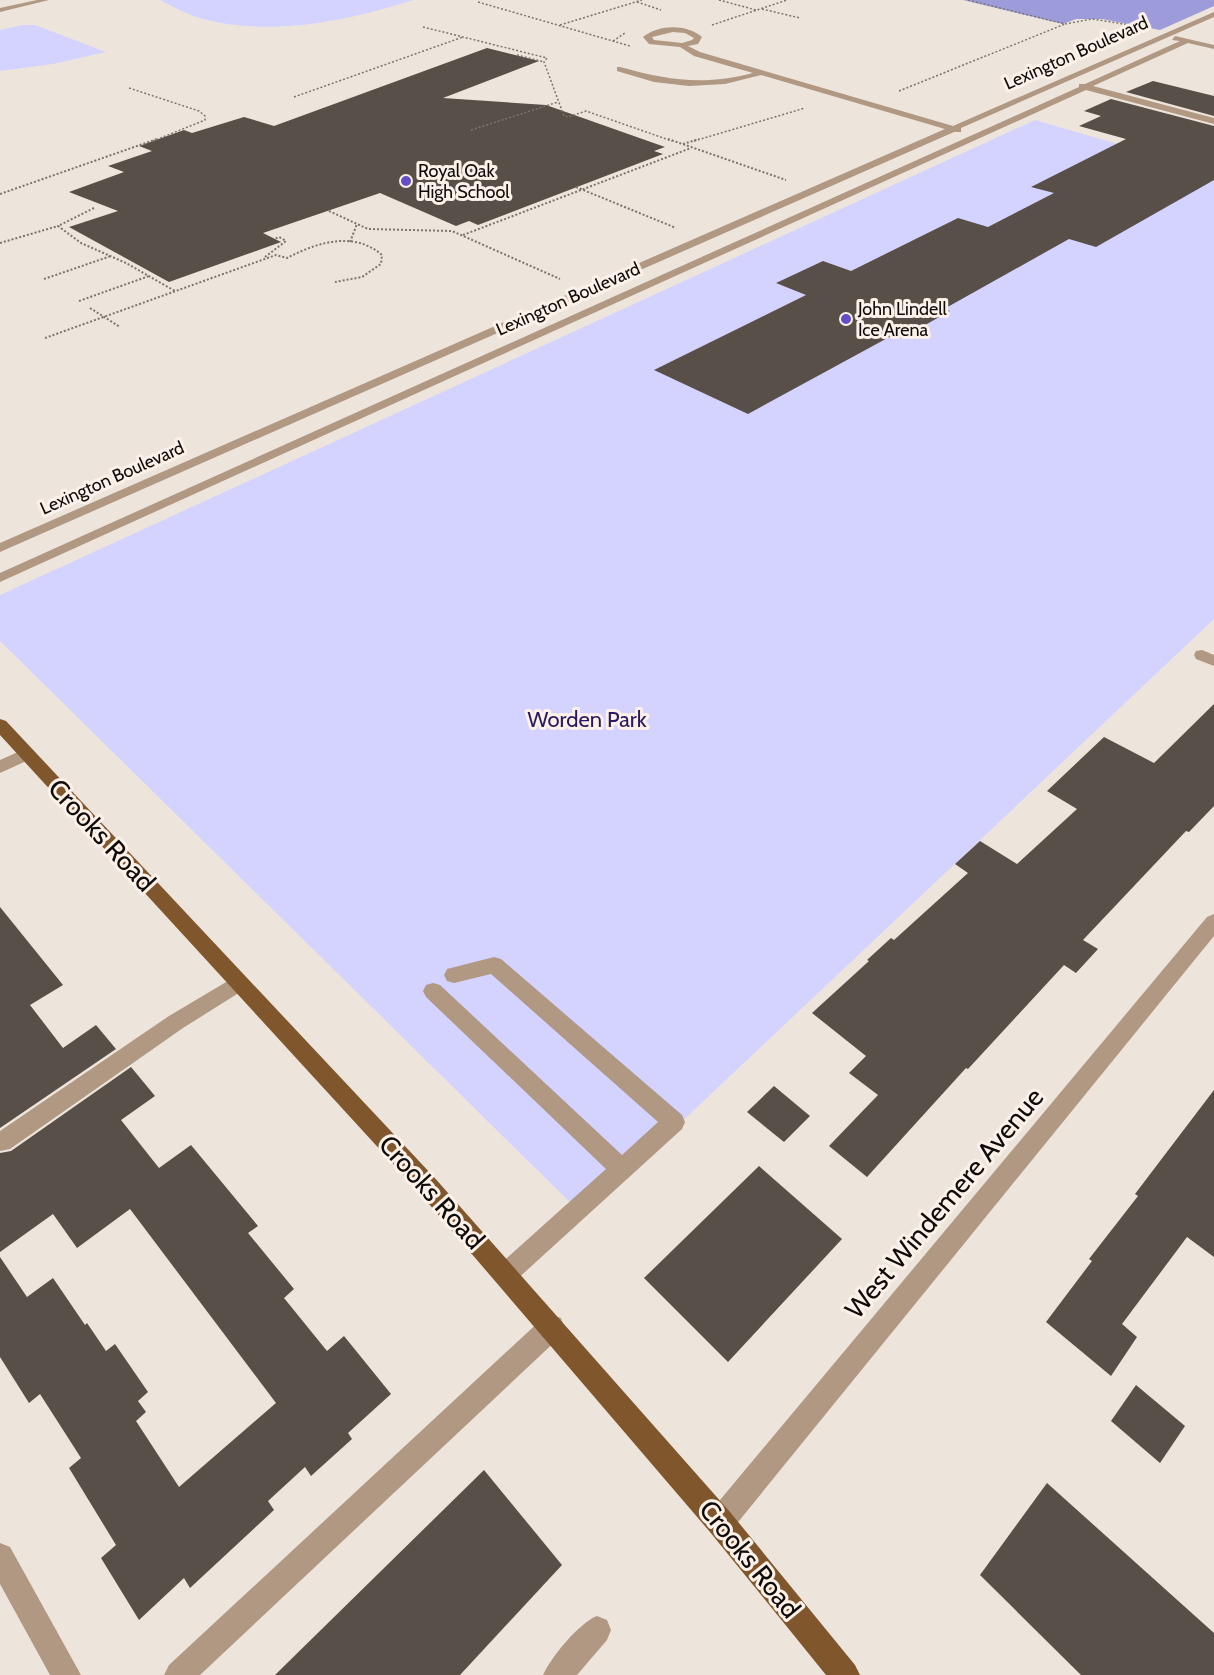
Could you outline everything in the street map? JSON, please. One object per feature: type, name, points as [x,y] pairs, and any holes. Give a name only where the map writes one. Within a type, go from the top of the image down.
[{"type":"main road","name":"Crooks Road","points":[[0,725],[425,1183],[506,1274],[720,1522],[845,1675]]},
{"type":"street","points":[[0,10],[46,0]]},
{"type":"street","points":[[0,2],[12,8]]},
{"type":"street","name":"Lexington Boulevard","points":[[0,548],[1214,14]]},
{"type":"street","points":[[682,45],[695,42],[698,38],[691,33],[677,30],[655,33],[647,37],[648,40],[658,44],[682,45],[697,54],[977,136]]},
{"type":"street","points":[[1165,35],[1214,47]]},
{"type":"street","name":"Lexington Boulevard","points":[[0,579],[1187,41]]},
{"type":"street","points":[[620,69],[644,78],[677,83],[715,83],[738,80],[760,73]]},
{"type":"street","points":[[1062,80],[1214,121]]},
{"type":"street","points":[[863,169],[887,176]]},
{"type":"street","points":[[745,220],[769,229]]},
{"type":"street","points":[[670,253],[695,263]]},
{"type":"street","points":[[433,358],[457,370]]},
{"type":"street","points":[[247,440],[253,444],[256,452],[255,463]]},
{"type":"street","name":"Lexington Boulevard","points":[[25,538],[33,548],[50,556]]},
{"type":"street","points":[[0,766],[27,754]]},
{"type":"street","name":"West Windemere Avenue","points":[[720,1522],[1214,922]]},
{"type":"street","points":[[454,975],[494,965],[674,1122],[506,1274]]},
{"type":"street","points":[[2,1142],[238,982]]},
{"type":"street","points":[[432,991],[622,1170]]},
{"type":"street","points":[[179,1675],[552,1326]]},
{"type":"street","points":[[0,1557],[66,1675]]},
{"type":"street","points":[[558,1675],[597,1630]]},
{"type":"path","points":[[558,25],[642,0]]},
{"type":"path","points":[[719,0],[757,10]]},
{"type":"path","points":[[709,25],[787,0]]},
{"type":"path","points":[[968,0],[1065,24]]},
{"type":"path","points":[[761,8],[800,18]]},
{"type":"path","points":[[896,92],[1077,20],[1102,19],[1146,28]]},
{"type":"path","points":[[423,27],[546,57],[544,62],[564,116],[568,117],[586,111],[788,180]]},
{"type":"path","points":[[613,41],[628,31]]},
{"type":"path","points":[[294,97],[464,36]]},
{"type":"path","points":[[525,51],[516,55],[544,62]]},
{"type":"path","points":[[0,194],[133,149],[205,120],[205,116],[199,111],[129,88]]},
{"type":"path","points":[[682,144],[841,96]]},
{"type":"path","points":[[471,130],[558,102]]},
{"type":"path","points":[[462,236],[692,147]]},
{"type":"path","points":[[576,188],[676,228]]},
{"type":"path","points":[[0,243],[58,226],[62,220],[94,208]]},
{"type":"path","points":[[329,211],[368,229],[452,231],[560,279]]},
{"type":"path","points":[[350,242],[357,224]]},
{"type":"path","points":[[58,226],[81,243],[111,256],[175,291]]},
{"type":"path","points":[[262,260],[286,241],[279,237],[274,239]]},
{"type":"path","points":[[45,338],[276,255],[284,259],[304,248],[350,242],[378,251],[383,260],[376,269],[370,273],[335,282]]},
{"type":"path","points":[[44,279],[111,256]]},
{"type":"path","points":[[79,300],[149,276]]},
{"type":"path","points":[[90,308],[120,327]]},
{"type":"green space","points":[[160,0],[413,0],[336,20],[255,27],[203,19]]},
{"type":"green space","points":[[35,25],[106,52],[53,64],[0,71],[0,30]]},
{"type":"green space","name":"Worden Park","points":[[1035,120],[1214,172],[1214,619],[583,1215],[0,641],[0,595]]},
{"type":"shaded area","points":[[963,0],[1214,0],[1214,6],[1160,30],[1102,19],[1076,19],[1063,24]]},
{"type":"building","name":"Royal Oak High School","points":[[487,48],[539,61],[443,98],[546,105],[665,147],[654,151],[663,154],[478,225],[469,221],[456,226],[380,193],[263,233],[281,242],[169,282],[69,227],[118,211],[69,192],[124,172],[108,166],[152,151],[139,146],[184,130],[192,133],[244,117],[274,126]]},
{"type":"building","points":[[1153,81],[1214,96],[1214,116],[1126,92]]},
{"type":"building","name":"John Lindell Ice Arena","points":[[1111,99],[1214,126],[1214,180],[1096,247],[1069,239],[944,309],[950,311],[902,338],[893,335],[748,414],[654,370],[806,295],[776,283],[823,261],[851,271],[958,218],[988,227],[1054,193],[1031,187],[1126,139],[1079,126],[1101,116],[1084,111]]},
{"type":"building","points":[[1214,704],[1214,806],[1189,832],[1186,831],[1083,940],[1098,949],[1076,973],[1064,965],[867,1177],[829,1146],[878,1095],[849,1073],[866,1056],[812,1013],[891,938],[894,940],[968,873],[955,864],[980,841],[1017,864],[1077,809],[1047,791],[1104,737],[1154,763]]},
{"type":"building","points":[[0,907],[63,985],[30,1005],[63,1048],[96,1025],[116,1049],[0,1128]]},
{"type":"building","points":[[131,1067],[155,1096],[121,1120],[159,1168],[191,1145],[258,1226],[248,1233],[294,1289],[284,1298],[327,1351],[344,1336],[391,1394],[348,1433],[352,1439],[311,1476],[305,1467],[268,1501],[274,1510],[190,1588],[184,1578],[139,1620],[101,1558],[116,1545],[69,1468],[81,1458],[40,1394],[29,1403],[0,1357],[0,1257],[27,1297],[53,1278],[106,1351],[115,1344],[148,1392],[138,1401],[146,1412],[136,1421],[179,1487],[276,1403],[130,1209],[77,1248],[53,1214],[0,1252],[0,1153],[11,1151]]},
{"type":"building","points":[[774,1086],[810,1116],[784,1142],[747,1112]]},
{"type":"building","points":[[1214,1090],[1214,1257],[1187,1237],[1122,1324],[1137,1337],[1111,1376],[1046,1322],[1092,1261],[1089,1259],[1138,1196],[1135,1194]]},
{"type":"building","points":[[759,1166],[842,1239],[728,1362],[644,1278]]},
{"type":"building","points":[[1136,1385],[1185,1426],[1160,1463],[1111,1421]]},
{"type":"building","points":[[484,1470],[562,1565],[460,1675],[275,1675]]},
{"type":"building","points":[[1047,1483],[1214,1633],[1214,1675],[1081,1675],[980,1575]]},
{"type":"place","name":"Royal Oak High School","points":[[406,181]]},
{"type":"place","name":"John Lindell Ice Arena","points":[[846,319]]}]
